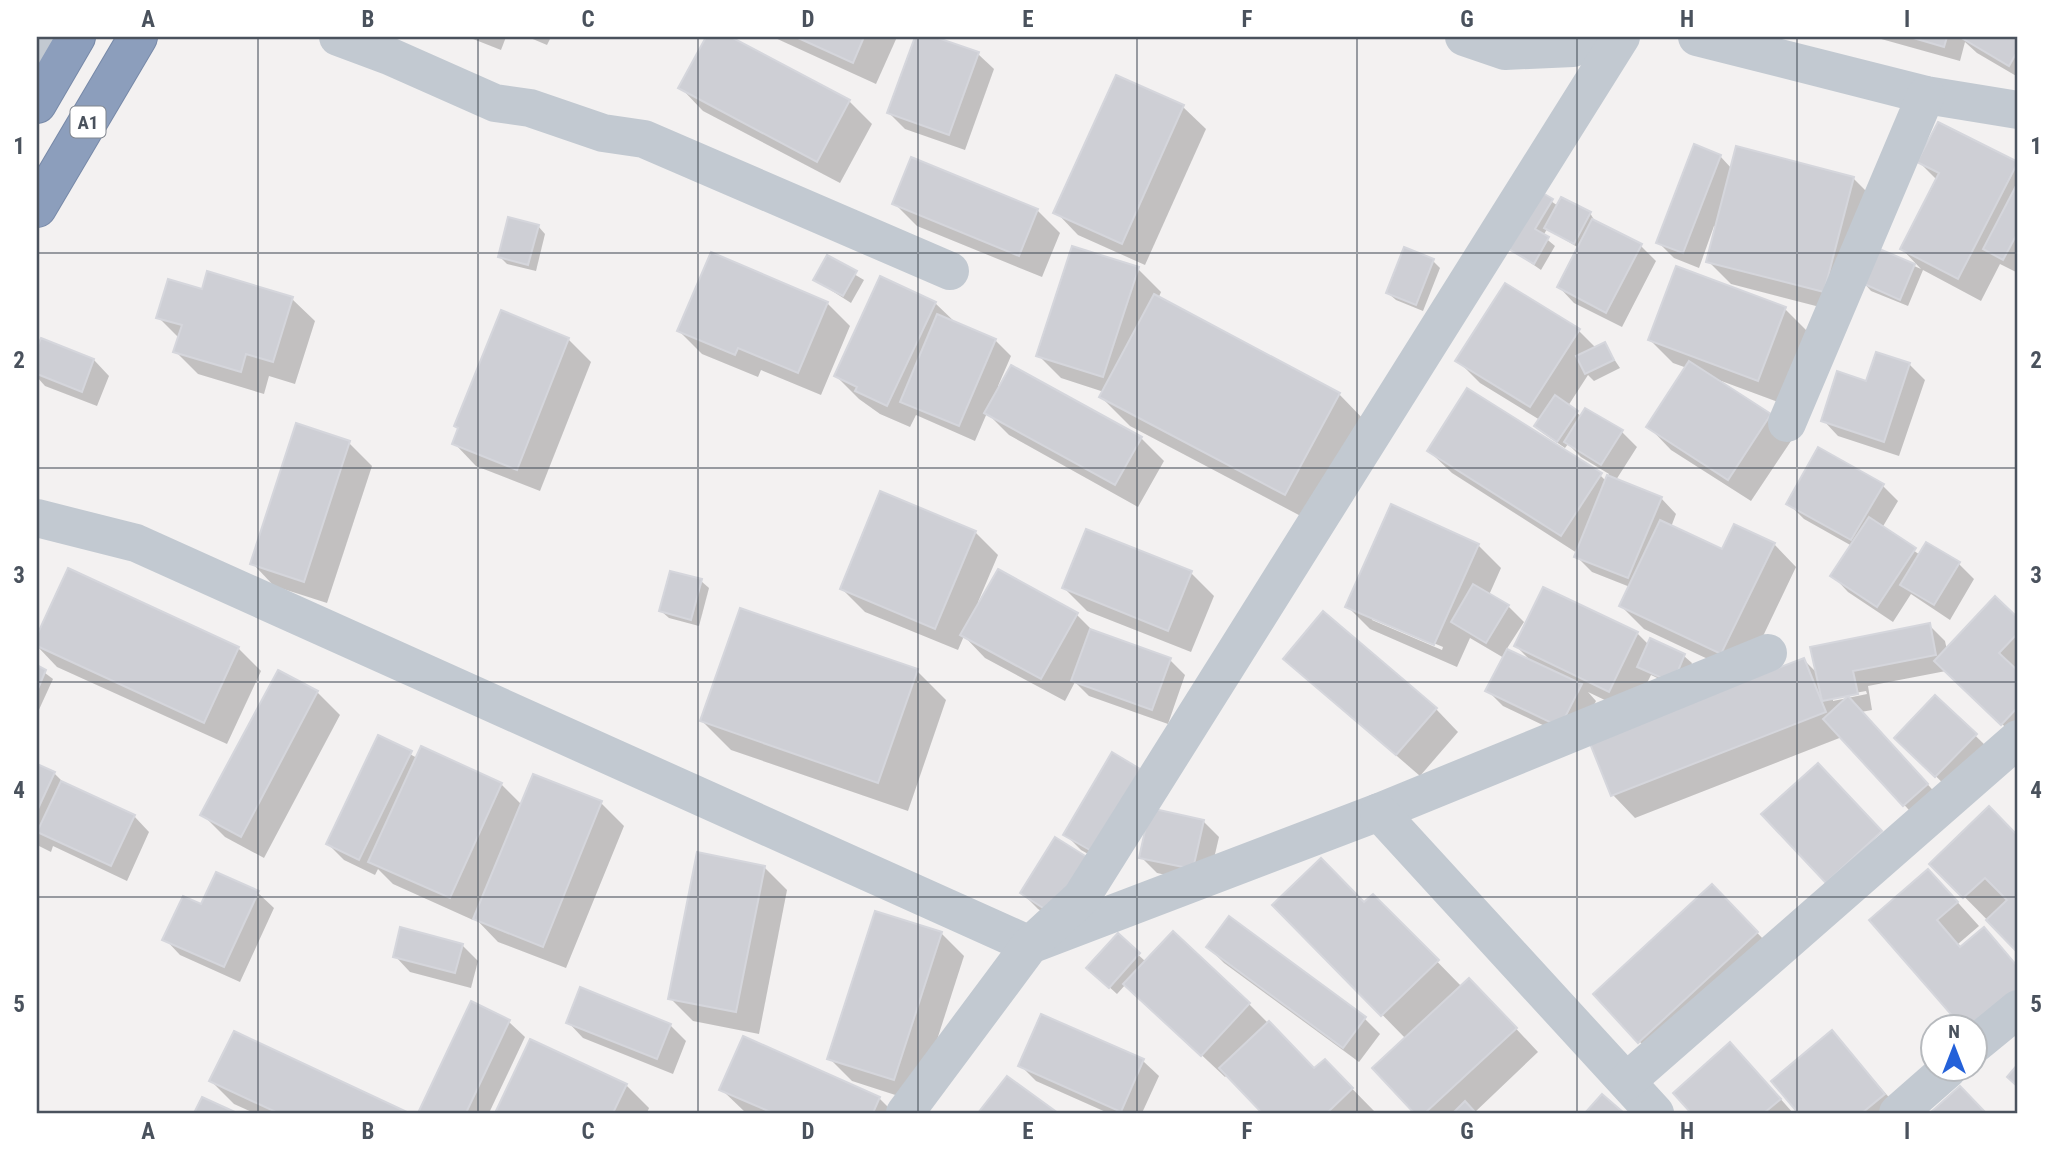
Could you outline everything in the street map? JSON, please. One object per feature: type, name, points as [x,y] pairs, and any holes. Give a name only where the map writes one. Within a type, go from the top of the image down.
[{"type":"highway","name":"A1","points":[[37,208],[138,37]]},
{"type":"highway","name":"A1","points":[[37,104],[58,46]]},
{"type":"street","points":[[338,37],[389,55],[495,103],[530,108],[603,133],[644,139],[950,271]]},
{"type":"street","points":[[1464,37],[1505,51],[1573,48],[1596,37]]},
{"type":"street","points":[[905,1113],[1030,945],[1081,898],[1621,37]]},
{"type":"street","points":[[1697,37],[1926,96],[2018,110]]},
{"type":"street","points":[[1787,423],[1926,96]]},
{"type":"street","points":[[37,518],[135,543],[1030,945],[1379,811],[1768,653]]},
{"type":"street","points":[[1627,1081],[2013,752]]},
{"type":"street","points":[[1379,811],[1655,1113]]},
{"type":"street","points":[[1988,1034],[2018,1009]]},
{"type":"street","points":[[1898,1113],[1930,1084]]},
{"type":"building","points":[[706,37],[731,37],[850,100],[817,162],[678,88]]},
{"type":"building","points":[[796,37],[864,37],[853,63]]},
{"type":"building","points":[[915,37],[935,37],[979,52],[949,135],[887,113]]},
{"type":"building","points":[[1910,37],[1947,37],[1944,47]]},
{"type":"building","points":[[1960,37],[2018,37],[2018,50],[2009,66]]},
{"type":"building","points":[[1116,75],[1184,105],[1122,244],[1053,213]]},
{"type":"building","points":[[1938,122],[2018,162],[1958,279],[1900,249],[1939,173],[1917,162]]},
{"type":"building","points":[[1694,144],[1721,155],[1683,253],[1656,243]]},
{"type":"building","points":[[1736,146],[1854,177],[1824,292],[1706,262]]},
{"type":"building","points":[[911,157],[1038,209],[1019,256],[892,204]]},
{"type":"building","points":[[2018,182],[2018,232],[2003,260],[1983,249]]},
{"type":"building","points":[[1541,192],[1553,199],[1535,229],[1549,237],[1534,264],[1507,248]]},
{"type":"building","points":[[1561,197],[1591,212],[1574,244],[1544,228]]},
{"type":"building","points":[[508,217],[539,225],[528,265],[498,257]]},
{"type":"building","points":[[1592,219],[1642,244],[1606,313],[1557,287]]},
{"type":"building","points":[[1072,246],[1139,267],[1103,377],[1036,356]]},
{"type":"building","points":[[1404,247],[1434,259],[1416,305],[1386,293]]},
{"type":"building","points":[[1877,248],[1915,264],[1900,300],[1862,283]]},
{"type":"building","points":[[711,252],[828,302],[798,373],[738,348],[735,355],[677,331]]},
{"type":"building","points":[[827,255],[857,271],[843,296],[813,280]]},
{"type":"building","points":[[1676,266],[1786,307],[1758,381],[1648,340]]},
{"type":"building","points":[[207,271],[293,297],[273,362],[246,354],[241,372],[173,352],[182,325],[156,318],[168,279],[202,289]]},
{"type":"building","points":[[880,276],[936,302],[887,406],[855,391],[857,387],[834,376]]},
{"type":"building","points":[[1505,283],[1580,329],[1530,407],[1455,361]]},
{"type":"building","points":[[1154,294],[1340,393],[1285,495],[1099,397]]},
{"type":"building","points":[[501,310],[569,338],[517,470],[452,444],[458,428],[454,426]]},
{"type":"building","points":[[937,314],[996,339],[959,426],[900,402]]},
{"type":"building","points":[[41,338],[94,359],[82,392],[37,374],[37,348]]},
{"type":"building","points":[[1605,342],[1614,360],[1585,374],[1576,356]]},
{"type":"building","points":[[1876,352],[1910,363],[1884,442],[1821,421],[1837,371],[1866,381]]},
{"type":"building","points":[[1689,361],[1771,414],[1728,480],[1646,427]]},
{"type":"building","points":[[1011,365],[1142,437],[1115,485],[984,413]]},
{"type":"building","points":[[1467,388],[1602,473],[1561,536],[1427,451]]},
{"type":"building","points":[[1555,395],[1578,411],[1557,442],[1534,426]]},
{"type":"building","points":[[1585,408],[1623,430],[1601,465],[1564,442]]},
{"type":"building","points":[[296,423],[350,441],[304,582],[250,564]]},
{"type":"building","points":[[1818,447],[1884,484],[1851,540],[1786,504]]},
{"type":"building","points":[[1607,475],[1662,497],[1628,578],[1574,557]]},
{"type":"building","points":[[880,491],[976,531],[935,629],[840,589]]},
{"type":"building","points":[[1391,504],[1479,544],[1434,645],[1345,607]]},
{"type":"building","points":[[1869,517],[1916,548],[1877,607],[1830,576]]},
{"type":"building","points":[[1660,520],[1722,549],[1734,524],[1775,543],[1721,654],[1619,606]]},
{"type":"building","points":[[1086,529],[1192,571],[1168,631],[1062,588]]},
{"type":"building","points":[[1926,542],[1960,562],[1934,605],[1900,585]]},
{"type":"building","points":[[68,568],[239,647],[204,723],[37,646],[37,635]]},
{"type":"building","points":[[998,569],[1078,613],[1041,679],[960,635]]},
{"type":"building","points":[[670,571],[702,579],[691,620],[659,611]]},
{"type":"building","points":[[1473,584],[1509,605],[1486,643],[1451,622]]},
{"type":"building","points":[[1543,587],[1638,632],[1609,692],[1514,646]]},
{"type":"building","points":[[1995,596],[2018,618],[2018,633],[1999,653],[2018,671],[2018,707],[2001,725],[1934,661]]},
{"type":"building","points":[[740,608],[918,669],[878,783],[700,721]]},
{"type":"building","points":[[1323,611],[1437,708],[1396,755],[1283,659]]},
{"type":"building","points":[[1930,623],[1936,655],[1853,671],[1858,694],[1822,701],[1810,647]]},
{"type":"building","points":[[1090,629],[1171,658],[1152,710],[1071,681]]},
{"type":"building","points":[[1650,638],[1685,654],[1673,683],[1637,667]]},
{"type":"building","points":[[1507,649],[1582,684],[1560,727],[1485,691]]},
{"type":"building","points":[[1804,658],[1826,712],[1611,796],[1589,741]]},
{"type":"building","points":[[37,665],[46,670],[37,691]]},
{"type":"building","points":[[278,670],[318,691],[241,837],[200,815]]},
{"type":"building","points":[[1935,695],[1977,734],[1935,777],[1894,738]]},
{"type":"building","points":[[1848,696],[1928,784],[1903,806],[1823,719]]},
{"type":"building","points":[[378,735],[412,751],[359,860],[326,844]]},
{"type":"building","points":[[421,746],[502,783],[450,898],[368,862]]},
{"type":"building","points":[[1112,752],[1145,772],[1097,854],[1063,835]]},
{"type":"building","points":[[1818,763],[1882,831],[1826,883],[1761,814]]},
{"type":"building","points":[[37,764],[55,772],[37,811]]},
{"type":"building","points":[[533,774],[602,801],[543,947],[473,919]]},
{"type":"building","points":[[61,781],[135,815],[111,866],[37,832]]},
{"type":"building","points":[[1989,806],[2018,836],[2018,953],[1986,920],[2007,900],[1985,878],[1963,898],[1929,864]]},
{"type":"building","points":[[1150,808],[1204,820],[1193,869],[1139,858]]},
{"type":"building","points":[[1055,837],[1090,859],[1054,915],[1020,893]]},
{"type":"building","points":[[697,852],[765,866],[736,1012],[668,999]]},
{"type":"building","points":[[1321,858],[1364,902],[1373,894],[1439,960],[1381,1016],[1272,905]]},
{"type":"building","points":[[1928,869],[1958,902],[1937,920],[1960,947],[1984,927],[2018,967],[2018,989],[1988,1015],[1951,1014],[1869,920]]},
{"type":"building","points":[[216,872],[259,891],[224,967],[162,940],[183,896],[201,904]]},
{"type":"building","points":[[1712,884],[1758,932],[1638,1043],[1593,994]]},
{"type":"building","points":[[875,911],[942,932],[894,1080],[827,1059]]},
{"type":"building","points":[[1229,916],[1366,1017],[1343,1048],[1206,947]]},
{"type":"building","points":[[400,927],[463,944],[455,973],[393,957]]},
{"type":"building","points":[[1173,931],[1250,1003],[1201,1056],[1123,984]]},
{"type":"building","points":[[1118,933],[1140,953],[1109,988],[1086,968]]},
{"type":"building","points":[[1469,978],[1517,1028],[1425,1113],[1414,1113],[1372,1068]]},
{"type":"building","points":[[580,987],[671,1024],[657,1059],[566,1023]]},
{"type":"building","points":[[471,1001],[510,1020],[466,1113],[418,1113]]},
{"type":"building","points":[[1041,1014],[1144,1059],[1121,1112],[1018,1066]]},
{"type":"building","points":[[1269,1021],[1314,1068],[1325,1059],[1353,1088],[1327,1113],[1262,1113],[1219,1068]]},
{"type":"building","points":[[1832,1030],[1885,1094],[1862,1113],[1798,1113],[1771,1081]]},
{"type":"building","points":[[234,1031],[409,1113],[278,1113],[209,1081]]},
{"type":"building","points":[[743,1036],[880,1097],[873,1113],[773,1113],[719,1090]]},
{"type":"building","points":[[530,1039],[627,1084],[613,1113],[495,1113]]},
{"type":"building","points":[[1730,1042],[1781,1099],[1764,1113],[1691,1113],[1673,1093]]},
{"type":"building","points":[[2018,1064],[2018,1087],[2007,1077]]},
{"type":"building","points":[[1007,1076],[1058,1113],[978,1113]]},
{"type":"building","points":[[1960,1086],[1986,1113],[1930,1113]]},
{"type":"building","points":[[1602,1094],[1624,1113],[1585,1113]]},
{"type":"building","points":[[202,1097],[237,1113],[194,1113]]},
{"type":"building","points":[[1465,1101],[1476,1113],[1453,1113]]}]
